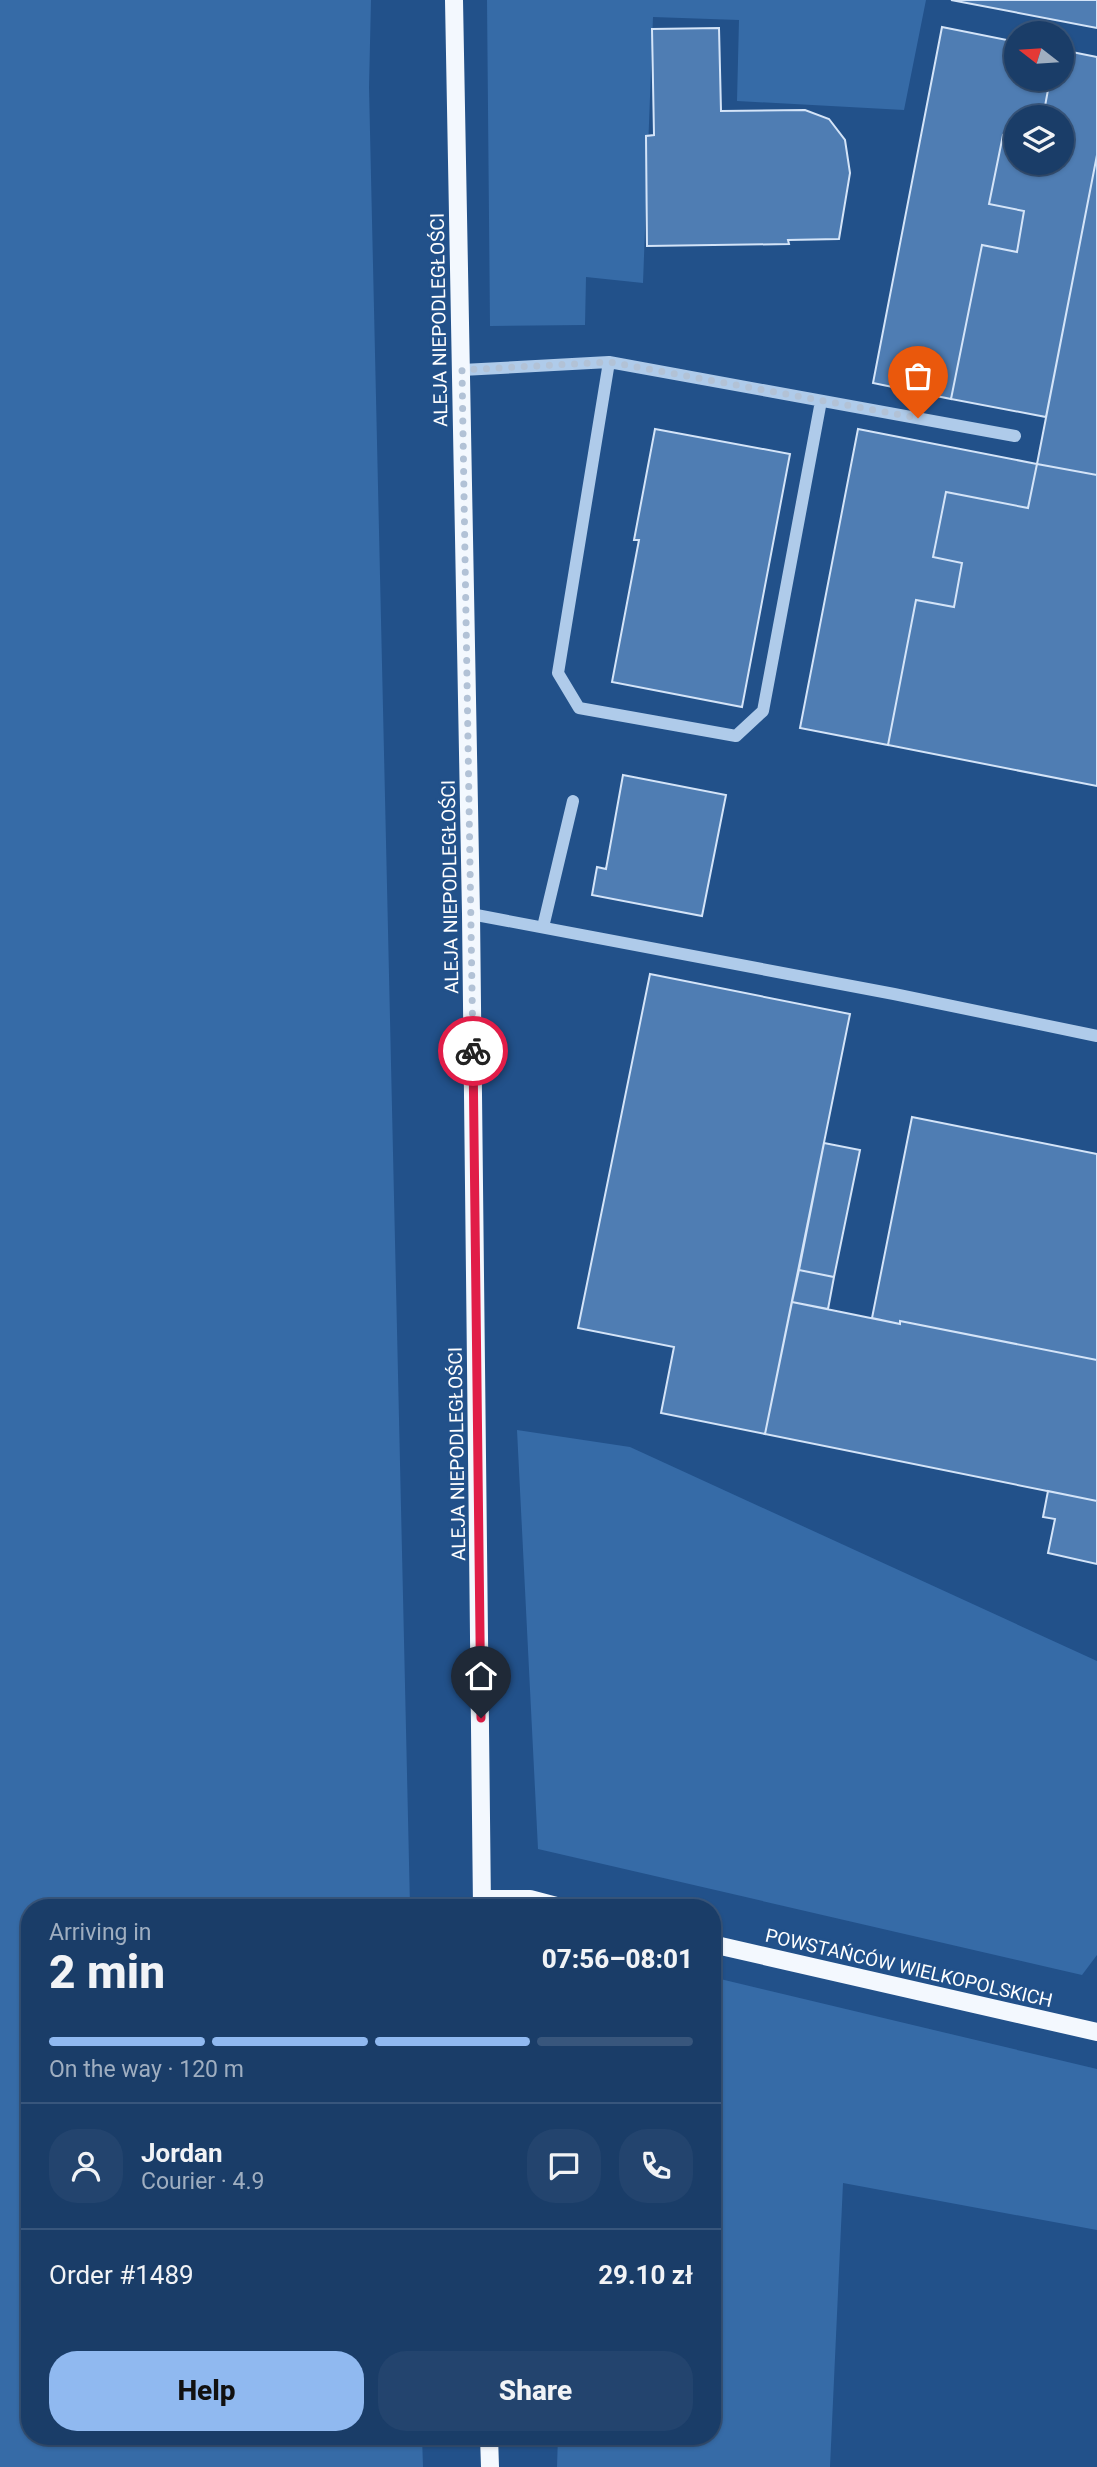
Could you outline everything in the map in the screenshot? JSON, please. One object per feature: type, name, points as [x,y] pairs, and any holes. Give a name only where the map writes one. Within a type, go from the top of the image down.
[{"type":"main road","name":"ALEJA NIEPODLEGŁOŚCI","points":[[454,0],[471,914],[482,1899]]},
{"type":"main road","name":"POWSTAŃCÓW WIELKOPOLSKICH","points":[[721,1946],[1097,2032]]},
{"type":"main road","points":[[489,2445],[490,2467]]},
{"type":"lane","points":[[462,370],[609,362],[1015,436]]},
{"type":"lane","points":[[609,362],[558,673],[579,708],[736,736],[763,711],[821,401]]},
{"type":"lane","points":[[543,927],[573,801]]},
{"type":"lane","points":[[471,914],[1097,1036]]},
{"type":"shaded area","points":[[0,0],[371,0],[369,87],[410,1899],[21,1899],[21,2445],[422,2445],[423,2467],[0,2467]]},
{"type":"shaded area","points":[[487,0],[926,0],[904,110],[737,101],[739,20],[653,17],[643,283],[586,277],[585,325],[490,326]]},
{"type":"shaded area","points":[[517,1430],[630,1447],[1097,1661],[1097,1955],[1082,1975],[538,1849]]},
{"type":"shaded area","points":[[721,1979],[1097,2069],[1097,2230],[843,2183],[830,2467],[557,2467],[558,2445],[721,2445]]},
{"type":"building","points":[[951,0],[1097,0],[1097,28],[1074,24],[1074,21],[1060,21]]},
{"type":"building","points":[[942,27],[1004,39],[1004,91],[1048,91],[1045,105],[1004,105],[1004,135],[989,204],[1024,211],[1017,252],[982,245],[951,399],[873,383]]},
{"type":"building","points":[[719,28],[721,111],[805,110],[829,119],[845,140],[850,173],[839,239],[788,240],[789,244],[647,246],[646,136],[654,135],[652,29]]},
{"type":"building","points":[[1074,52],[1097,57],[1097,155],[1046,417],[951,399],[982,245],[1017,252],[1024,211],[989,204],[1003,135],[1004,175],[1074,175],[1074,105],[1045,105],[1048,91],[1074,91]]},
{"type":"building","points":[[1097,155],[1097,475],[1037,464]]},
{"type":"building","points":[[655,429],[790,454],[742,707],[612,682],[639,540],[634,540]]},
{"type":"building","points":[[858,429],[1037,464],[1028,508],[946,492],[933,557],[962,563],[954,607],[916,600],[888,745],[800,728]]},
{"type":"building","points":[[1037,464],[1097,475],[1097,786],[888,745],[916,600],[954,607],[962,563],[933,557],[946,492],[1028,508]]},
{"type":"building","points":[[623,775],[726,795],[702,916],[592,895],[597,867],[606,869]]},
{"type":"building","points":[[650,974],[850,1014],[765,1434],[661,1413],[674,1347],[578,1328]]},
{"type":"building","points":[[912,1117],[1097,1154],[1097,1360],[900,1321],[900,1324],[872,1318]]},
{"type":"building","points":[[824,1143],[860,1150],[834,1277],[799,1270]]},
{"type":"building","points":[[799,1270],[834,1277],[828,1309],[792,1302]]},
{"type":"building","points":[[792,1302],[1097,1360],[1097,1501],[765,1434]]},
{"type":"building","points":[[1048,1491],[1097,1501],[1097,1564],[1048,1553],[1055,1519],[1043,1517]]},
{"type":"way so far","points":[[473,1051],[462,370],[609,362],[918,418]]},
{"type":"route","points":[[473,1051],[481,1718]]}]
